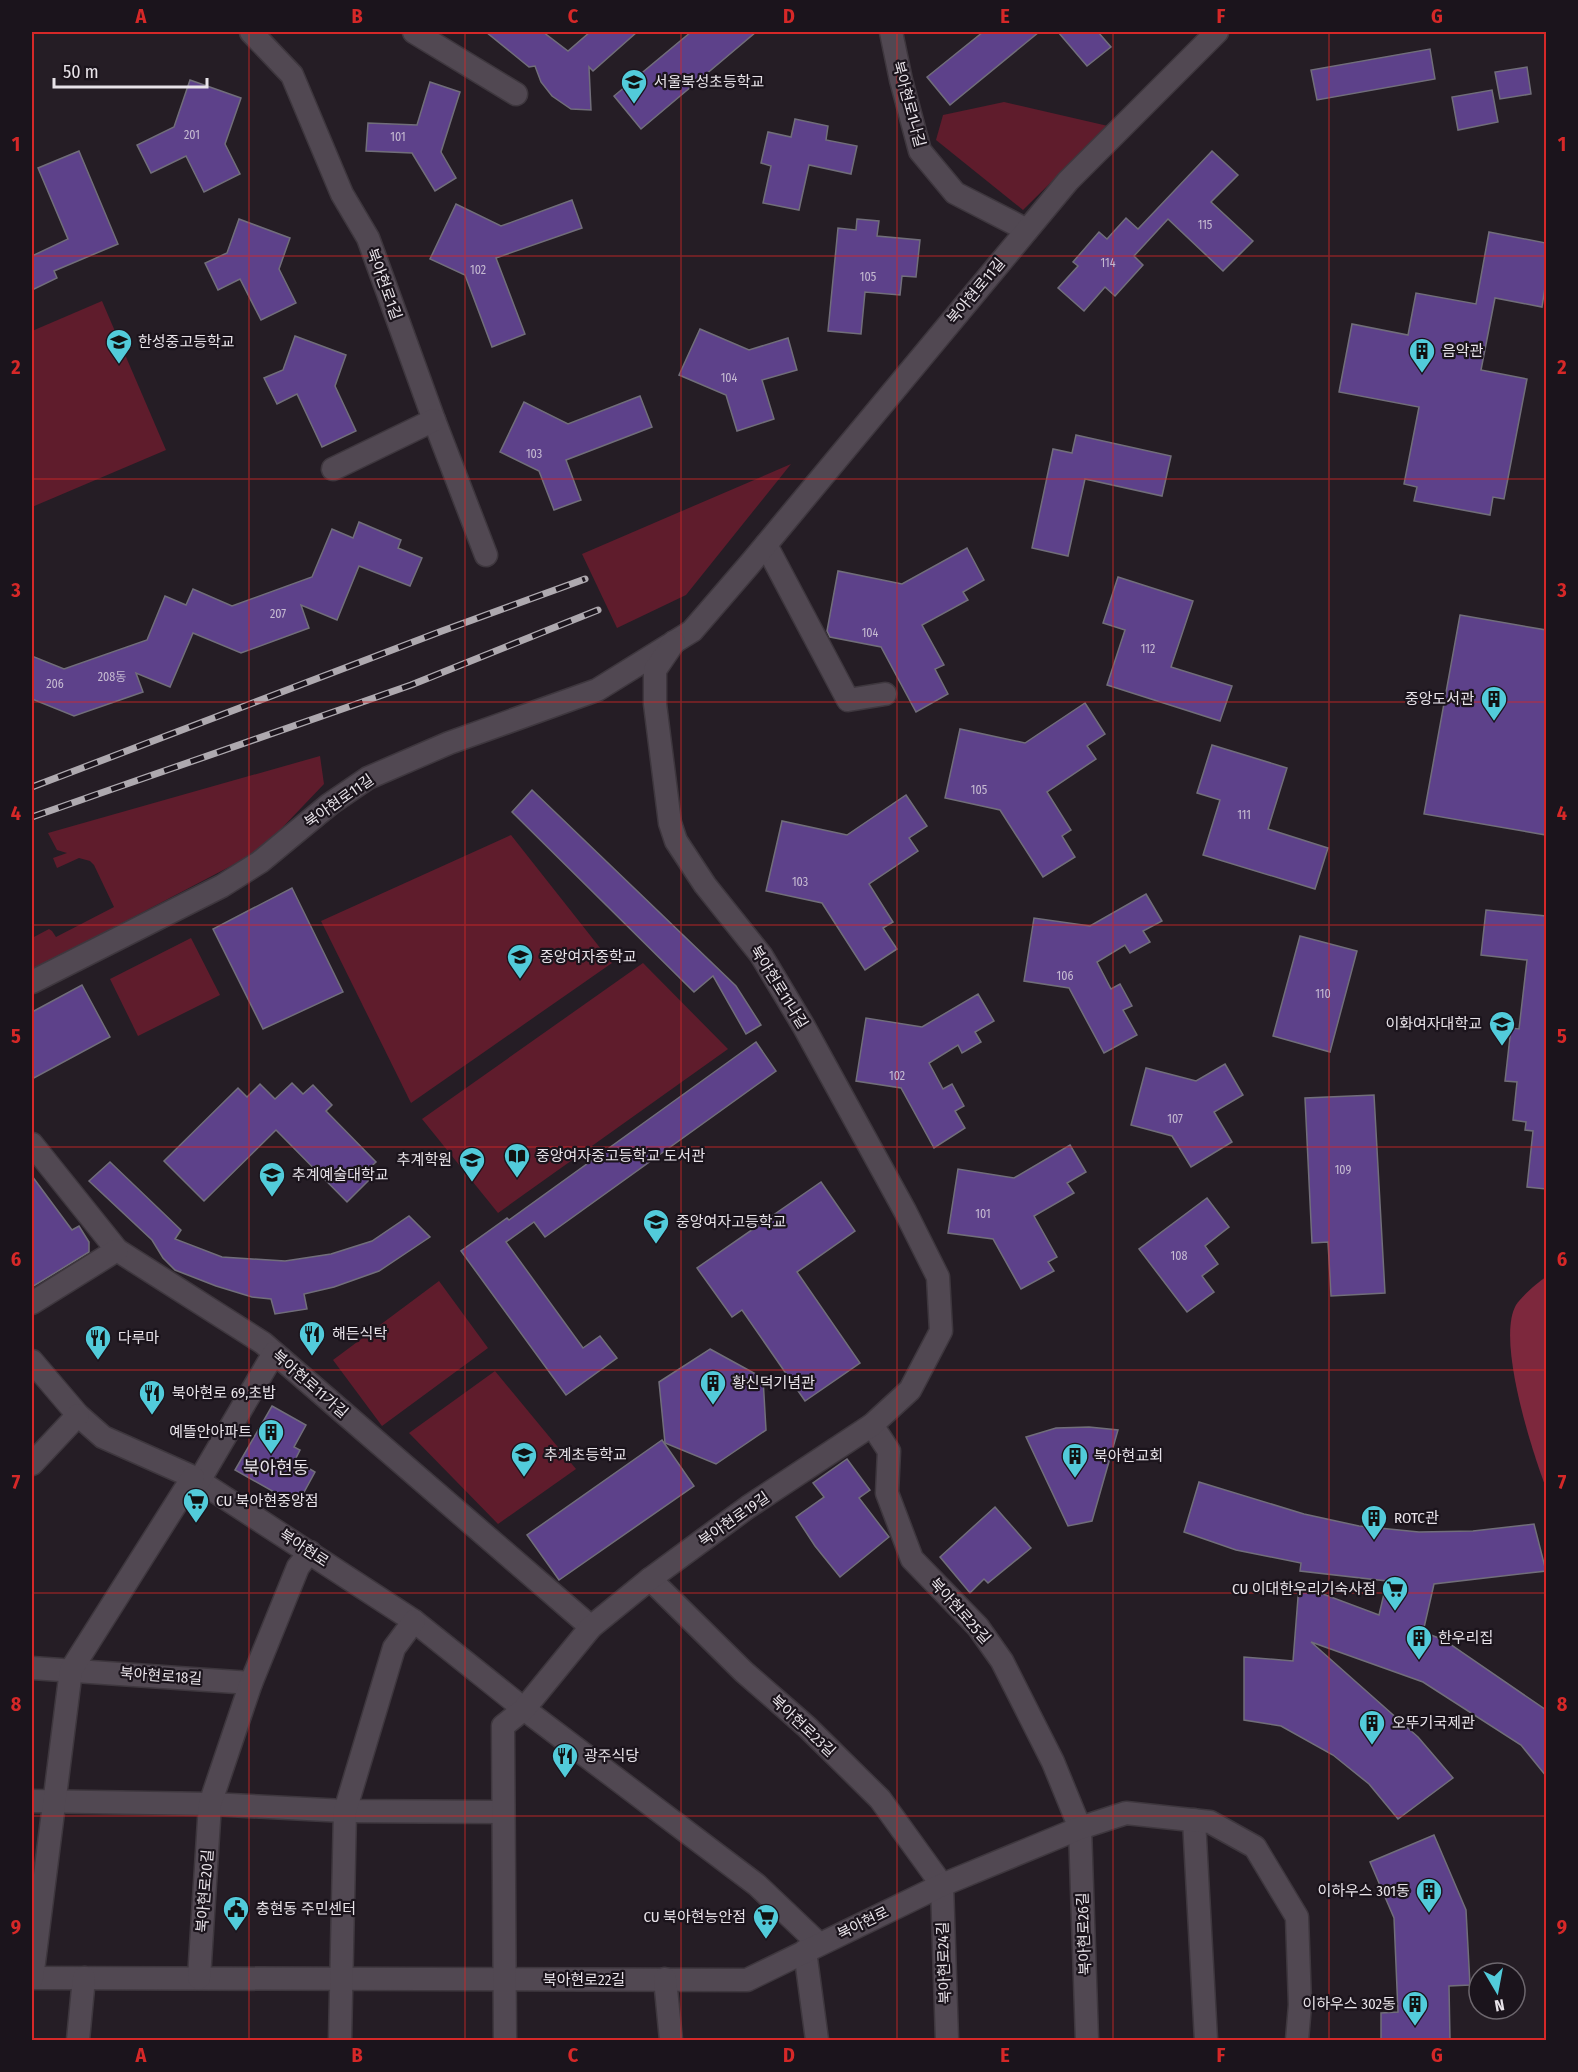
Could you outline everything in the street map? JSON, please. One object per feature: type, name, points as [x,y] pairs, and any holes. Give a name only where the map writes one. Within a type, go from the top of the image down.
[{"type":"street","name":"북아현로1길","points":[[251,32],[291,75],[342,194],[368,238],[486,555]]},
{"type":"street","points":[[414,32],[516,94]]},
{"type":"street","name":"북아현로1나길","points":[[891,32],[920,151],[955,193],[1027,230]]},
{"type":"street","name":"북아현로11길","points":[[32,982],[222,886],[260,862],[330,804],[368,778],[449,743],[597,690],[683,636],[766,545],[1068,181],[1217,32]]},
{"type":"street","points":[[333,469],[434,420]]},
{"type":"street","points":[[766,545],[848,700],[885,694]]},
{"type":"street","name":"북아현로11나길","points":[[683,636],[655,670],[655,704],[670,823],[676,841],[705,885],[760,955],[838,1086],[938,1277],[941,1331]]},
{"type":"street","name":"북아현로11가길","points":[[32,1144],[117,1250],[263,1343],[591,1628]]},
{"type":"street","points":[[32,1303],[117,1250]]},
{"type":"street","name":"북아현로19길","points":[[524,1709],[591,1628],[650,1579],[748,1507],[872,1425],[910,1390],[941,1331]]},
{"type":"street","points":[[32,1978],[71,1670],[196,1479],[274,1353]]},
{"type":"street","name":"북아현로","points":[[32,1361],[78,1415],[104,1437],[196,1479],[414,1621],[524,1709],[757,1885],[812,1948],[942,1885],[1080,1828],[1126,1813],[1210,1822],[1255,1847],[1297,1917],[1300,2005],[1297,2040]]},
{"type":"street","points":[[32,1464],[78,1415]]},
{"type":"street","name":"북아현로25길","points":[[872,1425],[889,1451],[887,1493],[912,1559],[978,1627],[1002,1661],[1053,1762],[1080,1828]]},
{"type":"street","points":[[210,1804],[251,1683],[298,1567],[310,1552]]},
{"type":"street","name":"북아현로23길","points":[[650,1579],[744,1672],[807,1726],[880,1799],[942,1885]]},
{"type":"street","points":[[340,2040],[345,1811],[394,1648],[414,1621]]},
{"type":"street","name":"북아현로18길","points":[[32,1668],[251,1683]]},
{"type":"street","points":[[505,2040],[503,1726],[524,1709]]},
{"type":"street","points":[[32,1801],[210,1804],[345,1811],[502,1812]]},
{"type":"street","name":"북아현로20길","points":[[199,1978],[210,1804]]},
{"type":"street","points":[[1194,1820],[1206,2040]]},
{"type":"street","name":"북아현로26길","points":[[1080,1828],[1087,2040]]},
{"type":"street","name":"북아현로24길","points":[[942,1885],[947,2040]]},
{"type":"street","points":[[812,1948],[817,2040]]},
{"type":"street","name":"북아현로22길","points":[[32,1978],[747,1980],[812,1948]]},
{"type":"street","points":[[78,2040],[84,1978]]},
{"type":"street","points":[[665,1979],[671,2040]]},
{"type":"shaded area","points":[[1004,102],[1108,126],[1023,210],[936,140],[943,115]]},
{"type":"shaded area","points":[[102,301],[166,450],[32,507],[32,331]]},
{"type":"shaded area","points":[[791,464],[686,595],[617,628],[582,554]]},
{"type":"shaded area","points":[[320,756],[324,784],[260,851],[32,970],[32,938],[49,929],[56,937],[114,907],[90,861],[79,858],[57,868],[53,858],[67,853],[57,850],[48,833]]},
{"type":"shaded area","points":[[511,835],[612,963],[411,1103],[321,921]]},
{"type":"shaded area","points":[[191,938],[220,995],[138,1036],[110,979]]},
{"type":"shaded area","points":[[643,963],[728,1049],[498,1213],[422,1119]]},
{"type":"shaded area","points":[[1546,1277],[1546,1488],[1518,1396],[1510,1343],[1511,1321],[1516,1305]]},
{"type":"shaded area","points":[[439,1281],[488,1348],[382,1426],[333,1360]]},
{"type":"shaded area","points":[[495,1371],[576,1469],[498,1524],[409,1433]]},
{"type":"building","points":[[486,32],[543,32],[568,51],[590,32],[637,32],[593,71],[589,67],[591,110],[571,109],[552,96],[541,82],[535,66],[529,67]]},
{"type":"building","points":[[691,32],[756,32],[641,129],[614,96]]},
{"type":"building","points":[[983,32],[1039,32],[950,105],[927,77]]},
{"type":"building","points":[[1058,32],[1098,32],[1111,47],[1087,66]]},
{"type":"building","points":[[1430,49],[1435,79],[1317,100],[1311,70]]},
{"type":"building","points":[[1527,67],[1531,94],[1500,99],[1495,72]]},
{"type":"building","points":[[190,80],[241,98],[225,144],[240,174],[204,192],[186,156],[151,173],[137,145],[174,127]]},
{"type":"building","points":[[430,82],[460,92],[441,152],[456,178],[435,191],[412,153],[366,151],[368,123],[417,125]]},
{"type":"building","points":[[1492,90],[1498,122],[1458,130],[1452,97]]},
{"type":"building","points":[[795,119],[828,126],[826,140],[857,146],[851,174],[809,165],[799,210],[763,203],[771,166],[761,163],[768,132],[791,137]]},
{"type":"building","points":[[79,151],[118,244],[54,271],[57,278],[32,290],[32,256],[68,239],[38,168]]},
{"type":"building","points":[[1212,151],[1238,175],[1211,202],[1253,241],[1223,271],[1168,219],[1134,256],[1143,265],[1115,296],[1105,287],[1084,311],[1058,288],[1078,266],[1073,262],[1099,232],[1107,239],[1126,218],[1138,229]]},
{"type":"building","points":[[572,200],[582,228],[496,258],[525,334],[492,347],[465,275],[430,259],[456,204],[501,226]]},
{"type":"building","points":[[239,219],[290,238],[279,269],[296,303],[261,320],[240,279],[218,290],[205,263],[227,253]]},
{"type":"building","points":[[857,219],[879,221],[877,236],[920,240],[916,277],[902,276],[900,295],[865,292],[861,334],[828,331],[838,228],[856,230]]},
{"type":"building","name":"음악관","points":[[1489,232],[1546,243],[1546,281],[1542,307],[1495,298],[1481,370],[1527,379],[1504,499],[1493,497],[1490,515],[1414,501],[1417,487],[1404,484],[1419,407],[1339,392],[1352,324],[1408,335],[1416,293],[1476,304]]},
{"type":"building","points":[[700,329],[749,350],[788,338],[797,370],[762,380],[774,419],[737,431],[726,395],[679,375]]},
{"type":"building","points":[[295,336],[346,355],[335,386],[356,431],[322,447],[297,394],[277,404],[264,378],[283,370]]},
{"type":"building","points":[[640,396],[652,427],[566,460],[581,500],[554,510],[539,471],[500,452],[524,402],[568,424]]},
{"type":"building","points":[[1076,435],[1171,456],[1162,496],[1085,479],[1068,556],[1032,548],[1053,449],[1072,453]]},
{"type":"building","points":[[359,522],[401,540],[398,548],[422,558],[410,586],[359,566],[337,620],[301,605],[309,628],[241,653],[193,633],[170,687],[136,673],[143,692],[74,716],[32,699],[32,656],[64,669],[147,640],[165,596],[186,605],[193,589],[232,606],[312,577],[332,529],[353,538]]},
{"type":"building","points":[[967,548],[984,580],[963,592],[968,600],[922,625],[944,665],[935,669],[948,694],[916,712],[881,647],[830,637],[827,631],[838,571],[902,584]]},
{"type":"building","points":[[1118,577],[1193,601],[1171,667],[1232,686],[1220,721],[1107,685],[1125,630],[1103,623]]},
{"type":"building","name":"중앙도서관","points":[[1460,615],[1546,630],[1546,835],[1424,814]]},
{"type":"building","points":[[1085,703],[1105,734],[1087,746],[1096,759],[1047,792],[1071,830],[1062,836],[1075,857],[1043,877],[1000,810],[945,798],[960,729],[1025,743]]},
{"type":"building","points":[[1212,745],[1287,768],[1268,829],[1328,848],[1315,889],[1203,855],[1220,800],[1197,793]]},
{"type":"building","name":"중앙여자중학교","points":[[532,790],[736,986],[761,1025],[746,1034],[713,976],[694,992],[512,812]]},
{"type":"building","points":[[906,795],[927,826],[909,838],[918,851],[869,884],[893,922],[883,928],[897,949],[865,970],[822,903],[766,891],[782,821],[847,835]]},
{"type":"building","points":[[292,888],[343,992],[263,1029],[213,929]]},
{"type":"building","points":[[1146,894],[1162,921],[1143,931],[1150,942],[1130,953],[1125,945],[1097,962],[1111,989],[1120,984],[1132,1006],[1123,1010],[1137,1035],[1104,1053],[1069,988],[1024,981],[1034,918],[1090,926]]},
{"type":"building","points":[[1486,910],[1546,916],[1546,1189],[1527,1187],[1533,1131],[1525,1130],[1526,1122],[1513,1120],[1517,1082],[1505,1081],[1511,1028],[1519,1029],[1527,960],[1481,955]]},
{"type":"building","points":[[1300,936],[1357,951],[1330,1052],[1273,1036]]},
{"type":"building","points":[[82,985],[110,1037],[32,1079],[32,1012]]},
{"type":"building","points":[[978,994],[994,1021],[975,1032],[981,1042],[962,1053],[958,1045],[929,1063],[943,1089],[952,1084],[964,1106],[955,1111],[965,1128],[934,1148],[901,1088],[856,1081],[866,1018],[922,1027]]},
{"type":"building","points":[[756,1042],[776,1071],[545,1237],[534,1222],[506,1242],[583,1348],[600,1336],[617,1358],[566,1395],[461,1251],[507,1218],[509,1220]]},
{"type":"building","points":[[1225,1064],[1243,1095],[1214,1112],[1232,1142],[1191,1167],[1172,1136],[1131,1125],[1146,1068],[1196,1081]]},
{"type":"building","points":[[292,1083],[303,1094],[313,1085],[332,1105],[326,1111],[376,1162],[363,1174],[369,1180],[347,1202],[276,1130],[204,1201],[164,1161],[238,1088],[247,1097],[260,1084],[275,1099]]},
{"type":"building","points":[[1374,1095],[1385,1293],[1331,1296],[1328,1242],[1312,1243],[1305,1098]]},
{"type":"building","points":[[1070,1145],[1086,1172],[1067,1183],[1074,1193],[1034,1216],[1057,1257],[1048,1262],[1054,1271],[1021,1289],[993,1239],[948,1233],[958,1169],[1014,1178]]},
{"type":"building","points":[[110,1162],[181,1230],[175,1239],[222,1257],[285,1261],[331,1254],[372,1241],[409,1216],[430,1237],[379,1271],[334,1287],[304,1294],[307,1309],[275,1314],[271,1299],[252,1297],[175,1270],[163,1258],[152,1240],[89,1181]]},
{"type":"building","points":[[32,1176],[72,1230],[79,1226],[89,1242],[89,1252],[32,1287]]},
{"type":"building","points":[[821,1182],[855,1231],[797,1272],[860,1363],[805,1401],[742,1310],[732,1317],[697,1268]]},
{"type":"building","points":[[1207,1198],[1229,1227],[1205,1246],[1218,1264],[1202,1276],[1214,1292],[1187,1312],[1139,1249]]},
{"type":"building","name":"황신덕기념관","points":[[710,1349],[763,1378],[766,1430],[716,1464],[665,1443],[659,1382]]},
{"type":"building","name":"예뜰안아파트","points":[[272,1406],[306,1425],[294,1447],[300,1450],[295,1460],[315,1472],[297,1505],[235,1470]]},
{"type":"building","name":"북아현교회","points":[[1089,1427],[1118,1430],[1092,1521],[1068,1526],[1026,1437],[1056,1428]]},
{"type":"building","name":"추계초등학교","points":[[662,1440],[694,1486],[559,1580],[527,1535]]},
{"type":"building","points":[[847,1459],[870,1490],[859,1498],[889,1537],[840,1577],[815,1546],[796,1517],[824,1497],[813,1483]]},
{"type":"building","points":[[1199,1482],[1304,1514],[1359,1526],[1419,1532],[1473,1531],[1534,1524],[1546,1571],[1434,1584],[1423,1632],[1444,1640],[1546,1710],[1546,1776],[1521,1745],[1423,1682],[1311,1642],[1418,1737],[1453,1778],[1398,1819],[1369,1784],[1333,1755],[1281,1726],[1244,1720],[1244,1657],[1293,1661],[1299,1585],[1379,1615],[1387,1581],[1300,1571],[1301,1563],[1236,1550],[1184,1532]]},
{"type":"building","points":[[995,1507],[1031,1548],[988,1583],[984,1579],[970,1593],[940,1557]]},
{"type":"building","name":"이하우스 301동","points":[[1434,1835],[1466,1910],[1469,1961],[1467,1985],[1449,1986],[1450,2040],[1381,2040],[1381,2013],[1398,2012],[1394,1918],[1370,1862]]},
{"type":"railway","points":[[32,787],[585,579]]},
{"type":"railway","points":[[32,817],[411,685],[598,610]]},
{"type":"place","name":"서울북성초등학교","points":[[634,105]]},
{"type":"place","name":"한성중고등학교","points":[[119,365]]},
{"type":"place","name":"음악관","points":[[1422,374]]},
{"type":"place","name":"중앙도서관","points":[[1494,722]]},
{"type":"place","name":"중앙여자중학교","points":[[520,980]]},
{"type":"place","name":"이화여자대학교","points":[[1502,1047]]},
{"type":"place","name":"중앙여자중고등학교 도서관","points":[[517,1179]]},
{"type":"place","name":"추계학원","points":[[472,1183]]},
{"type":"place","name":"추계예술대학교","points":[[272,1198]]},
{"type":"place","name":"중앙여자고등학교","points":[[656,1245]]},
{"type":"place","name":"해든식탁","points":[[312,1357]]},
{"type":"place","name":"다루마","points":[[98,1361]]},
{"type":"place","name":"황신덕기념관","points":[[713,1406]]},
{"type":"place","name":"북아현로 69,초밥","points":[[152,1416]]},
{"type":"place","name":"예뜰안아파트","points":[[271,1455]]},
{"type":"place","name":"추계초등학교","points":[[524,1478]]},
{"type":"place","name":"북아현교회","points":[[1075,1479]]},
{"type":"place","name":"CU 북아현중앙점","points":[[196,1524]]},
{"type":"place","name":"ROTC관","points":[[1374,1541]]},
{"type":"place","name":"CU 이대한우리기숙사점","points":[[1395,1612]]},
{"type":"place","name":"한우리집","points":[[1419,1661]]},
{"type":"place","name":"오뚜기국제관","points":[[1372,1746]]},
{"type":"place","name":"광주식당","points":[[565,1779]]},
{"type":"place","name":"이하우스 301동","points":[[1429,1914]]},
{"type":"place","name":"충현동 주민센터","points":[[236,1932]]},
{"type":"place","name":"CU 북아현능안점","points":[[766,1940]]},
{"type":"place","name":"이하우스 302동","points":[[1415,2027]]},
{"type":"district","name":"북아현동","points":[[276,1468]]}]
